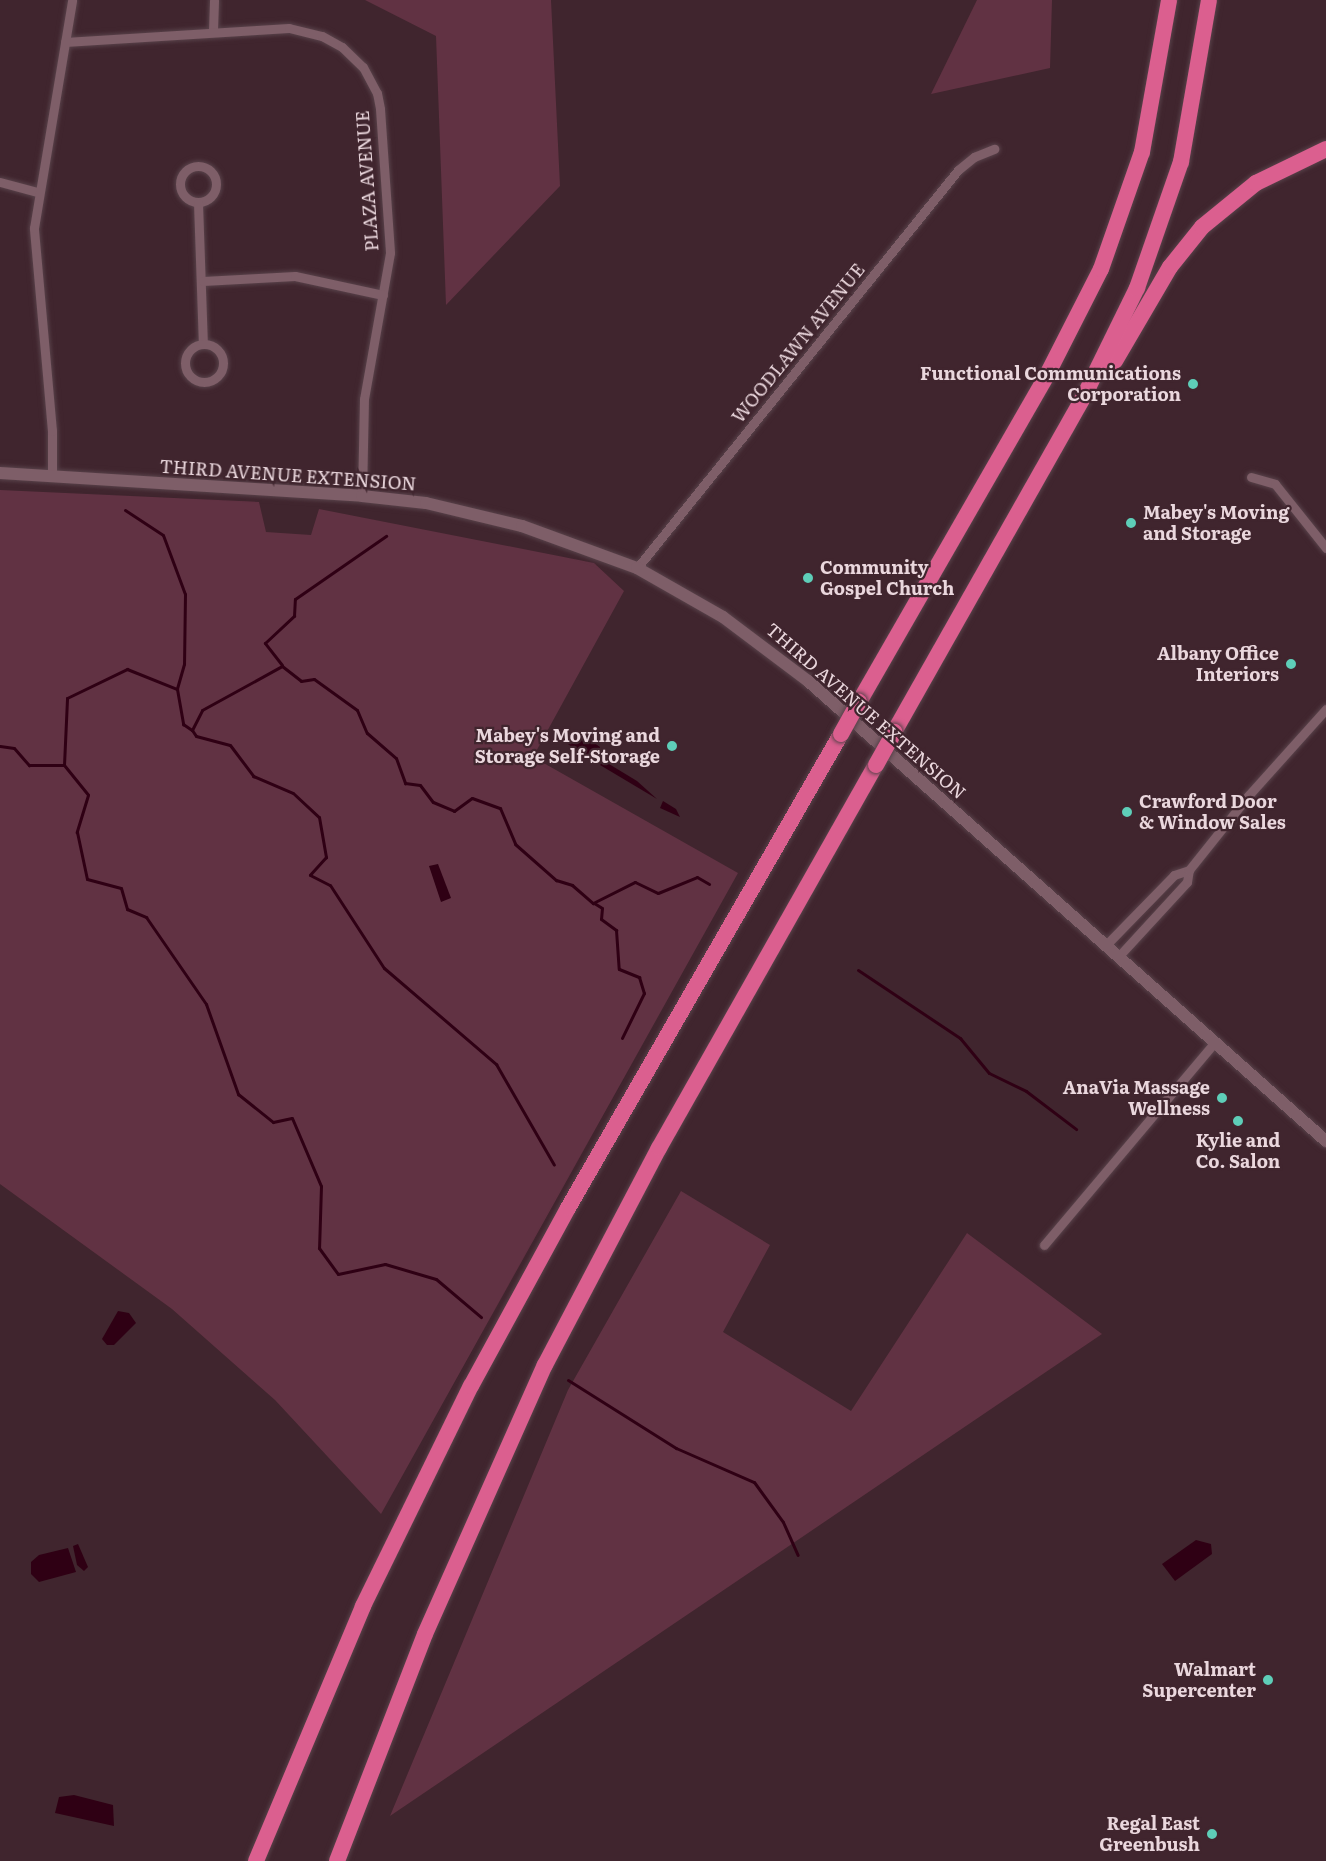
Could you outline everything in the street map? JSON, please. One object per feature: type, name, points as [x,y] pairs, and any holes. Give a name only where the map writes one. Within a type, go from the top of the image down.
[{"type":"highway","points":[[256,1861],[363,1606],[476,1377],[574,1198],[1049,371],[1101,269],[1125,206],[1144,142],[1169,0]]},
{"type":"highway","points":[[337,1861],[424,1634],[545,1365],[659,1148],[1039,477],[1109,348],[1161,227],[1188,131],[1209,0]]},
{"type":"highway","points":[[1039,477],[1080,422],[1156,290],[1191,239],[1250,187],[1286,165],[1326,149]]},
{"type":"street","points":[[51,476],[52,431],[34,228],[37,192],[72,0]]},
{"type":"street","points":[[213,30],[214,0]]},
{"type":"street","name":"PLAZA AVENUE","points":[[65,42],[213,30],[306,31],[342,47],[363,67],[377,93],[386,169],[390,253],[364,399],[362,496]]},
{"type":"street","name":"WOODLAWN AVENUE","points":[[637,568],[958,170],[994,149]]},
{"type":"street","points":[[195,166],[207,168],[216,183],[213,194],[198,202],[187,199],[180,189],[181,177],[195,166]]},
{"type":"street","points":[[0,182],[37,192]]},
{"type":"street","points":[[198,202],[203,281],[203,343]]},
{"type":"street","points":[[203,281],[295,276],[383,294]]},
{"type":"street","points":[[203,343],[220,352],[224,364],[218,376],[207,382],[194,379],[185,364],[188,352],[203,343]]},
{"type":"street","name":"THIRD AVENUE EXTENSION","points":[[0,472],[362,496],[480,514],[564,539],[637,568],[723,617],[808,681],[1326,1141]]},
{"type":"street","points":[[1251,477],[1275,484],[1326,548]]},
{"type":"street","points":[[1118,957],[1187,882],[1189,870],[1326,709]]},
{"type":"street","points":[[1105,946],[1174,875],[1189,870]]},
{"type":"street","points":[[1044,1245],[1215,1042]]},
{"type":"shaded area","points":[[365,0],[551,0],[560,186],[446,305],[436,36]]},
{"type":"shaded area","points":[[977,0],[1052,0],[1050,68],[931,94]]},
{"type":"shaded area","points":[[0,490],[259,502],[266,532],[311,535],[319,509],[594,563],[624,591],[533,757],[738,873],[381,1514],[275,1400],[172,1309],[0,1184]]},
{"type":"shaded area","points":[[576,730],[600,747],[600,761],[593,762],[565,742],[565,737]]},
{"type":"shaded area","points":[[604,761],[637,781],[657,799],[600,765]]},
{"type":"shaded area","points":[[663,801],[676,809],[680,817],[660,808]]},
{"type":"shaded area","points":[[438,864],[451,898],[441,902],[429,866]]},
{"type":"shaded area","points":[[681,1191],[770,1245],[723,1332],[851,1411],[967,1233],[1102,1334],[390,1816],[568,1390]]},
{"type":"shaded area","points":[[118,1311],[129,1313],[136,1323],[114,1345],[107,1345],[102,1339]]},
{"type":"shaded area","points":[[1196,1540],[1211,1544],[1212,1554],[1175,1581],[1162,1564]]},
{"type":"shaded area","points":[[78,1544],[88,1567],[84,1571],[77,1565],[73,1546]]},
{"type":"shaded area","points":[[68,1548],[76,1572],[39,1582],[31,1574],[31,1562],[39,1555]]},
{"type":"shaded area","points":[[74,1795],[113,1805],[114,1826],[55,1813],[59,1797]]},
{"type":"waterway","points":[[125,510],[163,535],[185,594],[184,664],[177,689]]},
{"type":"waterway","points":[[282,665],[265,643],[294,616],[295,599],[386,536]]},
{"type":"waterway","points":[[0,746],[14,748],[29,765],[64,765],[67,698],[127,669],[177,689],[183,724],[192,730],[202,710],[282,666],[301,681],[314,679],[357,710],[367,733],[396,758],[405,783],[420,785],[433,802],[454,811],[472,798],[500,808],[515,844],[556,880],[572,885],[593,903],[635,882],[658,893],[697,877],[709,884]]},
{"type":"waterway","points":[[192,730],[196,736],[230,745],[253,776],[293,793],[319,817],[326,857],[310,875],[330,885],[384,968],[496,1064],[554,1165]]},
{"type":"waterway","points":[[64,765],[88,795],[77,832],[87,879],[121,888],[127,909],[146,917],[206,1004],[238,1094],[273,1122],[292,1118],[321,1186],[319,1248],[338,1274],[385,1264],[436,1279],[481,1317]]},
{"type":"waterway","points":[[594,903],[602,908],[601,919],[616,930],[619,969],[639,977],[644,993],[622,1038]]},
{"type":"waterway","points":[[858,970],[960,1038],[989,1073],[1026,1091],[1076,1129]]},
{"type":"waterway","points":[[568,1380],[676,1448],[754,1482],[783,1522],[798,1555]]},
{"type":"place","name":"Functional Communications Corporation","points":[[1193,384]]},
{"type":"place","name":"Mabey's Moving and Storage","points":[[1131,523]]},
{"type":"place","name":"Community Gospel Church","points":[[808,578]]},
{"type":"place","name":"Albany Office Interiors","points":[[1291,664]]},
{"type":"place","name":"Mabey's Moving and Storage Self-Storage","points":[[672,746]]},
{"type":"place","name":"Crawford Door & Window Sales","points":[[1127,812]]},
{"type":"place","name":"AnaVia Massage Wellness","points":[[1222,1098]]},
{"type":"place","name":"Kylie and Co. Salon","points":[[1238,1121]]},
{"type":"place","name":"Walmart Supercenter","points":[[1268,1680]]},
{"type":"place","name":"Regal East Greenbush","points":[[1212,1834]]}]
